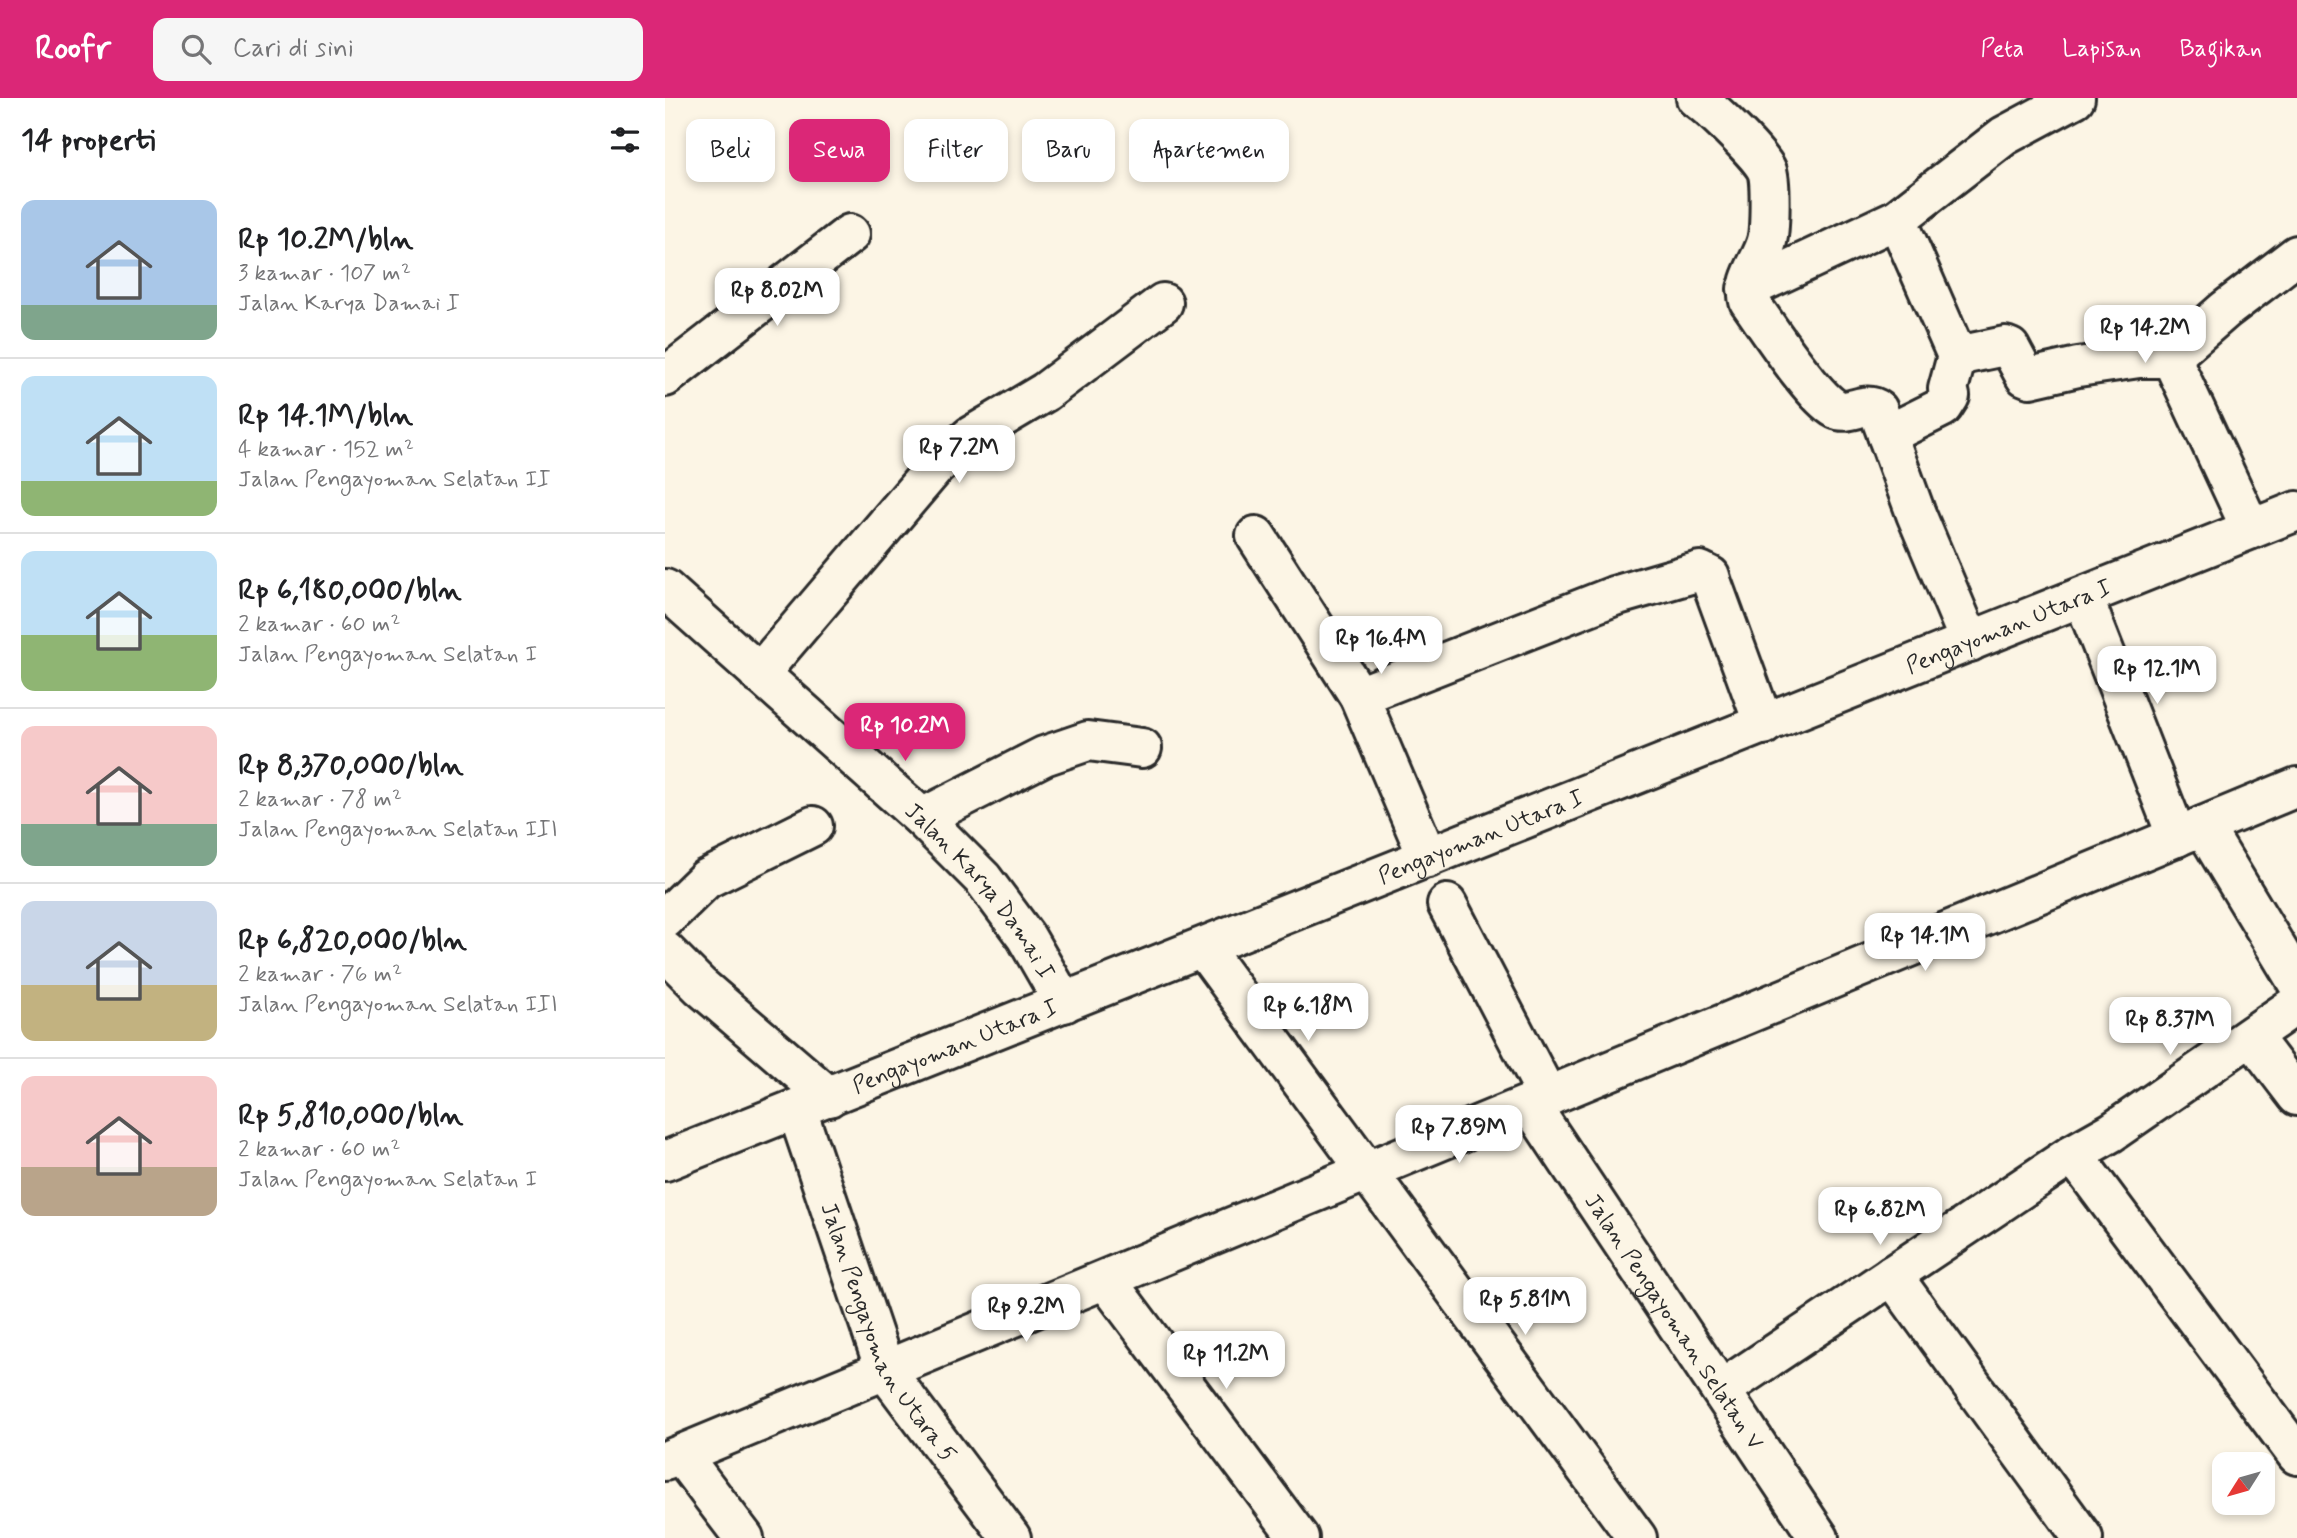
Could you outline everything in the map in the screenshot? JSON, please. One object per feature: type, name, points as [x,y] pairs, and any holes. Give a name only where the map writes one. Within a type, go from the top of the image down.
[{"type":"street","points":[[1696,98],[1711,108],[1764,166],[1769,178],[1767,240],[1747,289],[1749,301],[1806,379],[1832,407],[1845,411],[1874,407],[1878,410],[1916,514],[1970,642]]},
{"type":"street","points":[[1747,289],[1897,219],[2004,136],[2075,98]]},
{"type":"street","points":[[1887,435],[1948,402],[1948,389],[1957,356],[1897,219]]},
{"type":"street","points":[[665,377],[850,234]]},
{"type":"street","points":[[2251,529],[2175,366],[2174,358],[2176,352],[2225,310],[2297,255]]},
{"type":"street","points":[[759,674],[936,466],[971,436],[1045,393],[1163,303]]},
{"type":"street","points":[[1957,356],[2004,346],[2010,348],[2025,376],[2029,378],[2078,366],[2139,358],[2174,358]]},
{"type":"street","name":"Pengayoman Utara I","points":[[665,1161],[2297,511]]},
{"type":"street","points":[[1256,536],[1359,696],[1428,858]]},
{"type":"street","points":[[1359,696],[1614,596],[1700,571],[1710,576],[1764,724]]},
{"type":"street","name":"Jalan Karya Damai I","points":[[665,589],[922,818],[983,878],[1026,937],[1065,1003]]},
{"type":"street","points":[[2083,597],[2190,831],[2297,982]]},
{"type":"street","points":[[922,818],[1044,756],[1088,741],[1142,748]]},
{"type":"street","points":[[744,1538],[673,1458],[2297,787]]},
{"type":"street","points":[[665,919],[706,879],[813,826]]},
{"type":"street","name":"Jalan Pengayoman Selatan V","points":[[1447,904],[1539,1100],[1721,1391],[1819,1538]]},
{"type":"street","points":[[1203,948],[1637,1538]]},
{"type":"street","points":[[665,951],[813,1103]]},
{"type":"street","points":[[1721,1391],[2073,1154],[2112,1132],[2297,1004]]},
{"type":"street","points":[[2252,1037],[2297,1096]]},
{"type":"street","name":"Jalan Pengayoman Utara 5","points":[[813,1103],[885,1370],[1011,1538]]},
{"type":"street","points":[[2073,1154],[2297,1455]]},
{"type":"street","points":[[1892,1275],[2083,1538]]},
{"type":"street","points":[[1106,1280],[1299,1538]]}]
